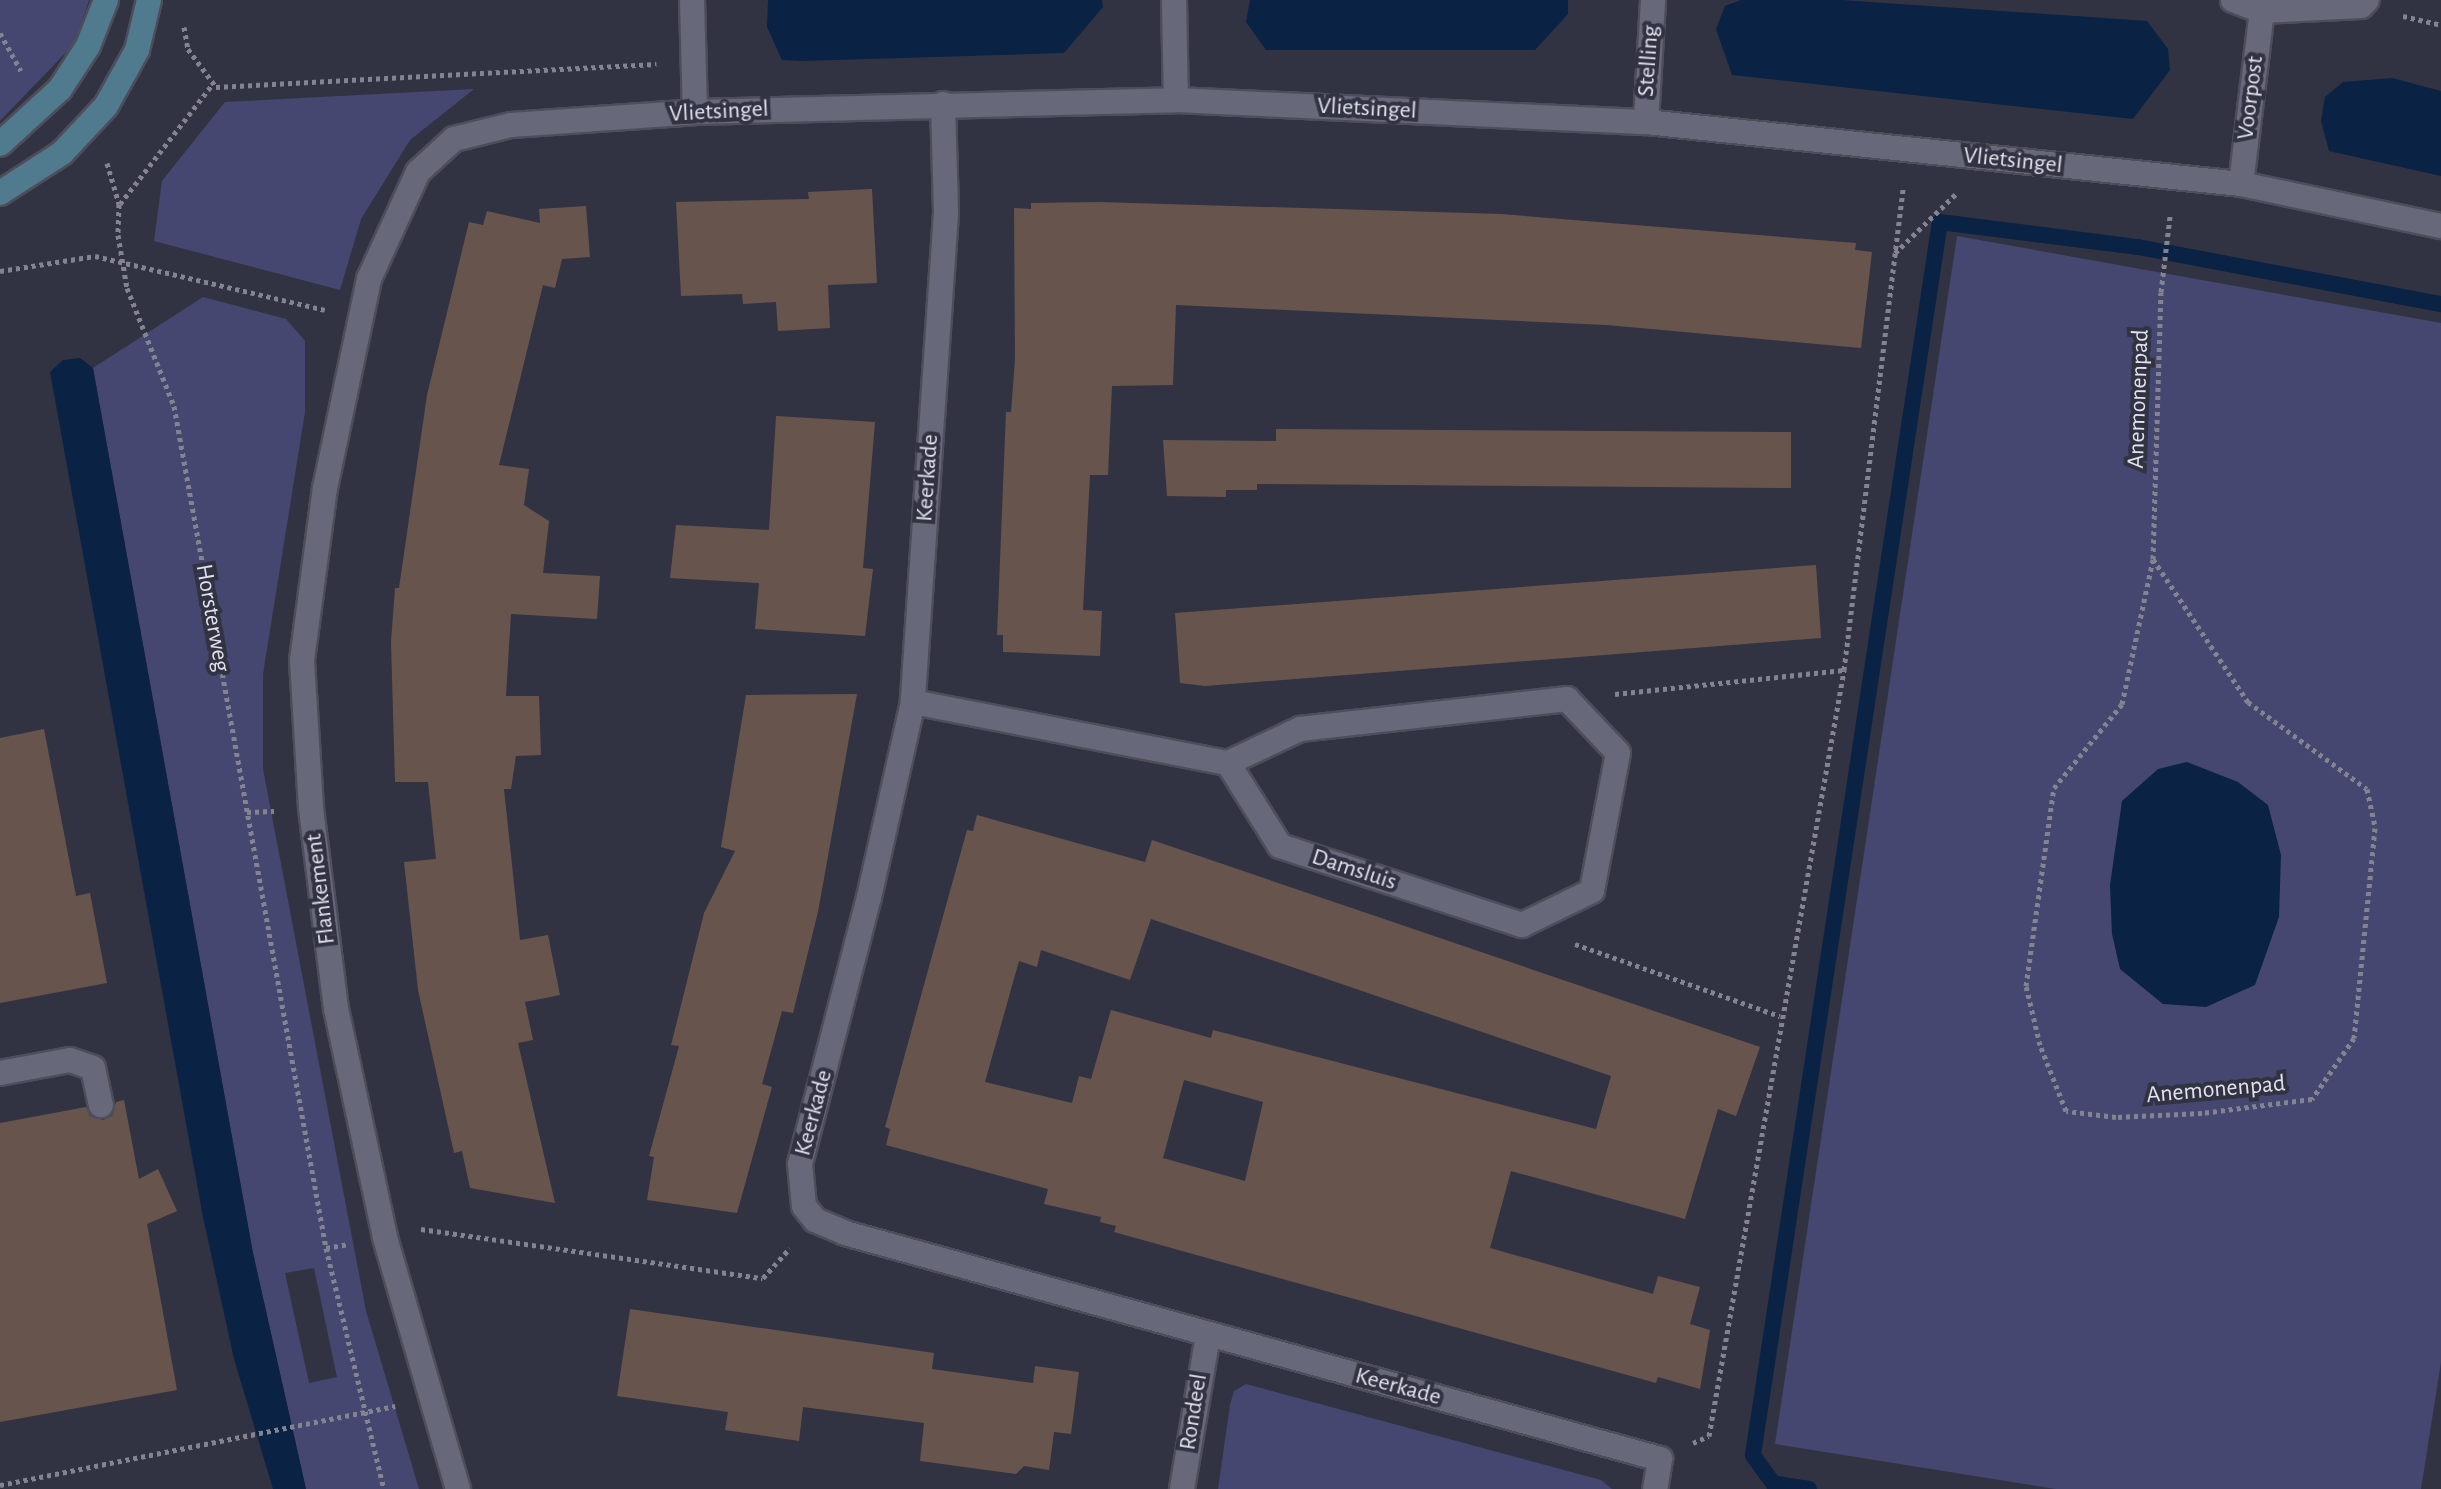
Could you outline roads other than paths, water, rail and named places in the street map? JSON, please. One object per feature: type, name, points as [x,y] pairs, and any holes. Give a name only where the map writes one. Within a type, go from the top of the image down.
[{"type":"street","points":[[0,144],[49,102],[88,46],[106,0]]},
{"type":"street","points":[[692,0],[695,112]]},
{"type":"street","points":[[1174,0],[1176,100]]},
{"type":"street","name":"Stelling","points":[[1646,122],[1653,0]]},
{"type":"street","points":[[2233,0],[2262,11],[2361,6],[2367,0]]},
{"type":"street","points":[[0,193],[43,168],[81,134],[122,80],[148,4]]},
{"type":"street","name":"Voorpost","points":[[2241,184],[2262,11]]},
{"type":"street","name":"Vlietsingel","points":[[369,279],[418,172],[454,139],[511,125],[695,112],[943,104],[1176,100],[1646,122],[2241,184],[2441,226]]},
{"type":"street","name":"Keerkade","points":[[943,104],[946,213],[913,702],[869,897],[800,1164],[799,1189],[815,1220],[845,1233],[1660,1459],[1655,1489]]},
{"type":"street","name":"Flankement","points":[[369,279],[325,488],[305,621],[302,700],[336,1009],[385,1237],[458,1489]]},
{"type":"street","name":"Damsluis","points":[[1567,699],[1618,753],[1592,891],[1522,925],[1280,846],[1228,763],[1300,729],[1567,699]]},
{"type":"street","points":[[913,702],[1228,763]]},
{"type":"street","points":[[0,1073],[70,1060],[93,1068],[101,1105]]},
{"type":"street","name":"Rondeel","points":[[1182,1489],[1208,1335]]},
{"type":"waterway","points":[[1809,1489],[1773,1483],[1753,1455],[1940,222],[2138,247],[2441,304]]}]
